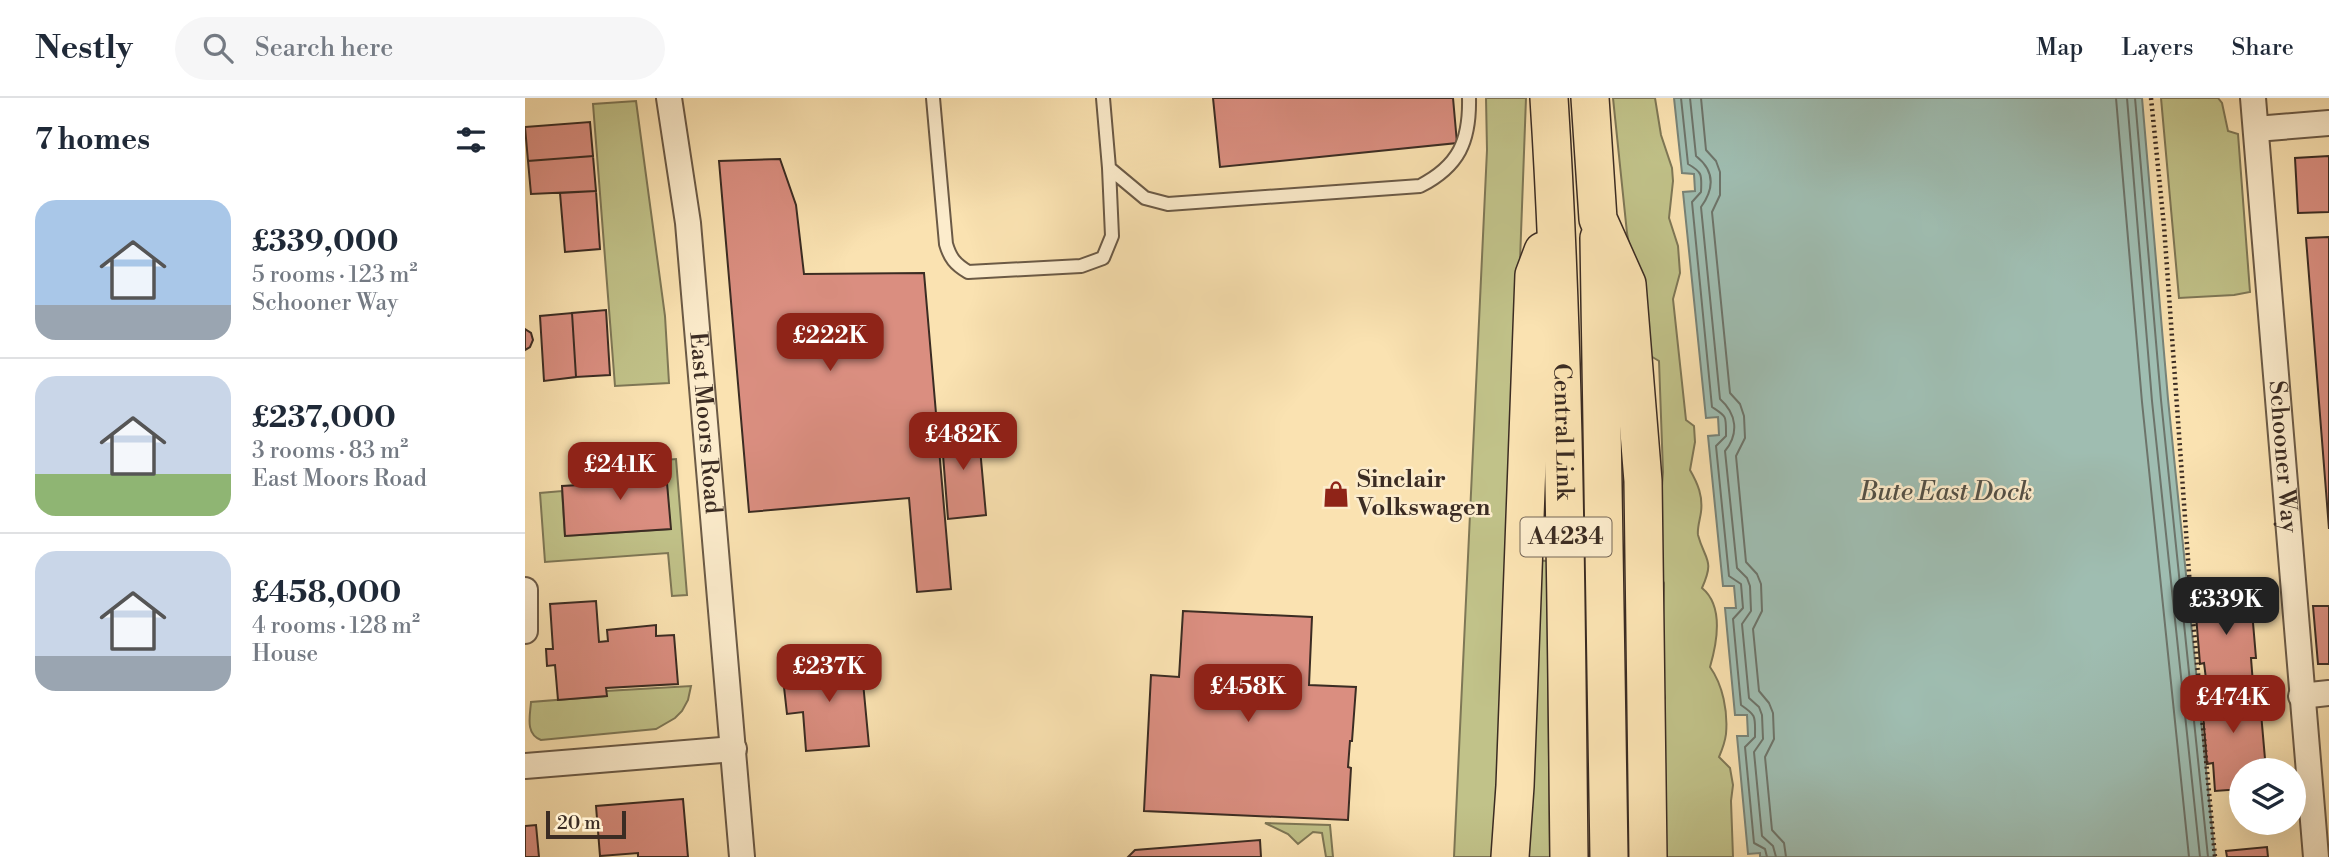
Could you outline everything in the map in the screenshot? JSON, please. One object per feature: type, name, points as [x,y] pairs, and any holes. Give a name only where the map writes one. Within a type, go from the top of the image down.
[{"type":"main road","name":"A4234","points":[[1549,98],[1556,216]]},
{"type":"main road","name":"A4234","points":[[1590,98],[1598,219]]},
{"type":"main road","points":[[1510,857],[1534,275],[1556,216]]},
{"type":"main road","name":"Central Link","points":[[1556,216],[1565,463],[1569,857]]},
{"type":"main road","points":[[1598,219],[1627,284],[1643,481],[1648,857]]},
{"type":"main road","name":"Central Link","points":[[1598,219],[1609,857]]},
{"type":"street","name":"East Moors Road","points":[[670,98],[688,223],[742,857]]},
{"type":"street","name":"Schooner Way","points":[[2253,98],[2316,857]]},
{"type":"street","points":[[2256,129],[2329,123]]},
{"type":"street","points":[[525,590],[525,631]]},
{"type":"street","points":[[2301,696],[2329,693]]},
{"type":"street","points":[[525,766],[734,748]]},
{"type":"lane","points":[[933,98],[946,244],[950,257],[968,272],[1081,266],[1103,258],[1112,236],[1103,98]]},
{"type":"lane","points":[[1109,168],[1145,198],[1168,204],[1420,186],[1437,177],[1455,159],[1466,138],[1469,98]]},
{"type":"path","points":[[2151,98],[2164,226],[2190,587],[2215,857]]},
{"type":"green space","points":[[1486,98],[1526,98],[1498,857],[1454,857],[1487,150]]},
{"type":"green space","points":[[1613,98],[1655,98],[1661,135],[1672,168],[1669,218],[1678,246],[1680,273],[1673,299],[1686,420],[1694,426],[1695,442],[1690,470],[1698,485],[1701,501],[1698,535],[1708,565],[1702,588],[1714,605],[1716,615],[1715,647],[1710,667],[1721,690],[1725,708],[1726,734],[1719,757],[1730,768],[1733,785],[1733,857],[1658,857],[1655,725],[1665,698],[1661,678],[1664,583],[1656,569],[1663,472],[1659,361],[1649,355],[1627,233]]},
{"type":"green space","points":[[2161,98],[2218,98],[2222,103],[2228,131],[2238,134],[2250,292],[2179,298]]},
{"type":"green space","points":[[636,101],[665,316],[669,383],[615,386],[593,104]]},
{"type":"green space","points":[[676,459],[687,595],[672,596],[668,553],[545,562],[540,493],[562,491],[565,536],[670,529],[665,460]]},
{"type":"green space","points":[[1534,560],[1547,561],[1550,857],[1519,857]]},
{"type":"green space","points":[[691,686],[682,711],[656,729],[541,740],[531,729],[531,702],[606,696],[606,691]]},
{"type":"green space","points":[[1265,823],[1330,825],[1333,857],[1326,857],[1322,833],[1313,832],[1298,844],[1288,834]]},
{"type":"water","name":"Bute East Dock","points":[[1674,98],[2142,98],[2168,399],[2215,857],[1760,857],[1760,853],[1748,854],[1737,736],[1748,736],[1747,715],[1735,715],[1725,608],[1736,608],[1734,586],[1723,586],[1708,436],[1719,435],[1718,417],[1706,418],[1683,192],[1695,191],[1694,174],[1682,173]]},
{"type":"building","points":[[1213,98],[1453,98],[1457,143],[1220,167]]},
{"type":"building","points":[[590,122],[593,156],[528,161],[525,127]]},
{"type":"building","points":[[593,156],[596,191],[531,194],[528,161]]},
{"type":"building","points":[[2329,156],[2329,212],[2298,213],[2295,158]]},
{"type":"building","points":[[780,159],[796,205],[804,274],[924,273],[951,589],[917,592],[909,498],[749,512],[719,161]]},
{"type":"building","points":[[596,191],[600,249],[565,252],[560,193]]},
{"type":"building","points":[[2329,237],[2329,529],[2306,238]]},
{"type":"building","points":[[606,310],[610,375],[576,377],[572,313]]},
{"type":"building","points":[[572,313],[576,377],[544,381],[540,316]]},
{"type":"building","points":[[525,329],[531,333],[533,340],[525,350]]},
{"type":"building","points":[[978,426],[986,515],[948,519],[941,429]]},
{"type":"building","points":[[665,460],[671,529],[565,536],[562,486],[616,483],[616,462]]},
{"type":"building","points":[[2244,586],[2246,612],[2252,611],[2256,658],[2251,658],[2253,684],[2207,687],[2204,663],[2200,664],[2196,615],[2201,615],[2199,590]]},
{"type":"building","points":[[596,601],[599,642],[608,641],[607,630],[656,625],[656,636],[674,635],[678,684],[606,688],[607,696],[558,700],[555,665],[547,666],[546,649],[553,649],[550,604]]},
{"type":"building","points":[[2313,606],[2329,606],[2329,664],[2318,664]]},
{"type":"building","points":[[1183,611],[1312,617],[1309,685],[1356,687],[1348,767],[1351,768],[1348,820],[1144,811],[1151,675],[1179,677]]},
{"type":"building","points":[[861,661],[869,746],[806,751],[803,712],[787,714],[782,669]]},
{"type":"building","points":[[2253,684],[2256,714],[2261,713],[2265,758],[2229,758],[2229,790],[2215,791],[2213,763],[2207,764],[2203,715],[2209,715],[2207,687]]},
{"type":"building","points":[[683,799],[688,857],[638,857],[638,853],[600,856],[596,806]]},
{"type":"building","points":[[536,825],[539,857],[525,857],[525,826]]},
{"type":"building","points":[[1260,840],[1261,857],[1128,857],[1135,850]]},
{"type":"building","points":[[2267,847],[2268,857],[2227,857],[2226,851]]},
{"type":"place","name":"Sinclair Volkswagen","points":[[1336,494]]}]
